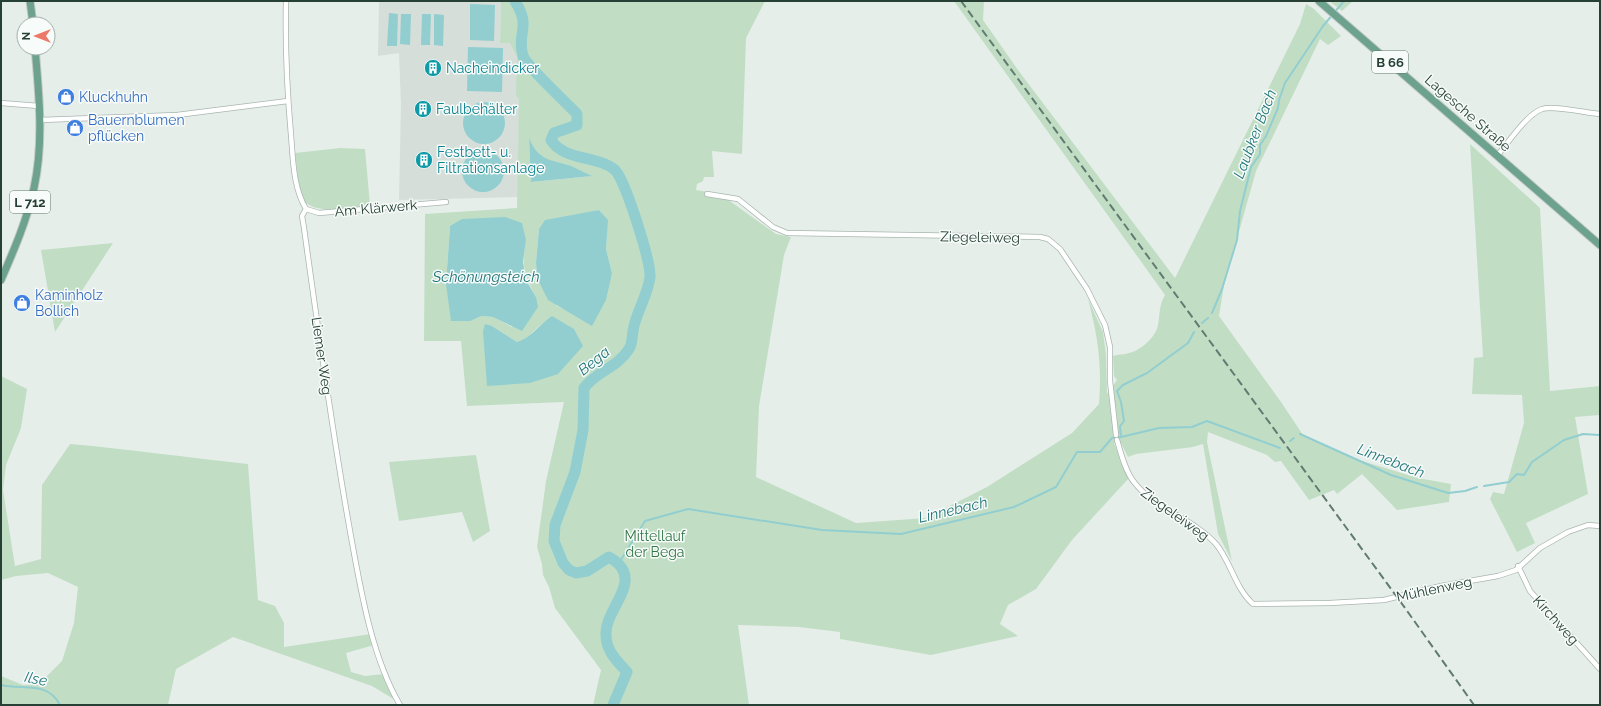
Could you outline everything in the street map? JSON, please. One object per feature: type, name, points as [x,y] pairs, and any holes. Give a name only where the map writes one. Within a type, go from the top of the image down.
[{"type":"main road","points":[[30,1],[31,16]]},
{"type":"main road","name":"Lagesche Straße","points":[[1322,4],[1600,245]]},
{"type":"main road","name":"L 712","points":[[1,280],[17,242],[32,198],[37,172],[40,120],[36,56]]},
{"type":"street","points":[[286,1],[285,54],[288,101],[297,189],[306,209]]},
{"type":"street","points":[[40,120],[177,115],[288,101]]},
{"type":"street","points":[[1,103],[39,106]]},
{"type":"street","points":[[1497,156],[1532,116],[1542,109],[1551,108],[1600,114]]},
{"type":"street","name":"Ziegeleiweg","points":[[707,194],[738,198],[773,227],[787,233],[1040,237],[1048,239],[1058,246],[1087,288],[1105,326],[1110,347],[1110,381],[1116,438],[1133,481],[1145,494],[1208,536],[1227,560],[1241,589],[1253,604]]},
{"type":"street","name":"Am Klärwerk","points":[[306,209],[319,213],[446,202]]},
{"type":"street","name":"Liemer Weg","points":[[306,209],[302,216],[338,466],[359,579],[367,615],[382,664],[400,705]]},
{"type":"street","name":"Mühlenweg","points":[[1253,604],[1330,604],[1384,600],[1441,586],[1498,576],[1516,570],[1518,566],[1540,548],[1563,534],[1588,525],[1600,526]]},
{"type":"street","name":"Kirchweg","points":[[1518,566],[1530,591],[1600,669]]},
{"type":"shaded area","points":[[379,1],[501,1],[500,43],[520,43],[518,197],[399,200],[401,104],[399,53],[378,56]]},
{"type":"green space","name":"Mittellauf der Bega","points":[[501,1],[765,1],[746,38],[742,154],[712,151],[714,177],[704,177],[703,181],[697,184],[696,190],[713,193],[713,198],[727,199],[776,234],[791,237],[784,255],[759,406],[756,477],[856,523],[926,518],[987,487],[1072,433],[1099,404],[1100,376],[1098,351],[1088,299],[1103,332],[1106,355],[1107,394],[1117,380],[1114,376],[1113,356],[1133,352],[1151,339],[1157,330],[1161,306],[1165,295],[954,1],[984,1],[983,20],[1018,70],[1175,278],[1300,24],[1306,4],[1314,9],[1341,36],[1328,45],[1320,39],[1256,171],[1224,285],[1219,316],[1303,435],[1359,460],[1418,478],[1451,484],[1449,502],[1397,510],[1362,474],[1337,494],[1334,490],[1309,500],[1281,461],[1275,462],[1267,455],[1208,432],[1207,442],[1232,561],[1218,534],[1203,444],[1193,447],[1136,454],[1128,457],[1120,441],[1114,443],[1129,478],[1072,540],[1036,589],[1008,605],[1000,624],[1018,636],[931,655],[840,639],[840,632],[799,627],[738,625],[749,705],[593,705],[601,670],[555,608],[549,587],[543,575],[542,564],[537,547],[546,481],[564,402],[467,406],[461,341],[424,341],[425,214],[517,208],[519,99],[516,96],[517,57],[510,43],[500,43]],"holes":[[[529,139],[533,147],[544,159],[574,168],[591,176],[531,182]],[[599,210],[607,220],[606,249],[612,273],[592,325],[577,315],[557,306],[537,278],[536,262],[539,229],[574,216]],[[450,226],[526,240],[524,256],[526,275],[536,297],[512,327],[494,317],[481,316],[446,284]],[[542,323],[487,386],[492,326],[517,342],[525,340]]]},
{"type":"green space","points":[[1329,1],[1353,1],[1342,11]]},
{"type":"green space","points":[[1470,144],[1540,208],[1550,391],[1600,386],[1600,415],[1575,417],[1588,494],[1526,523],[1535,543],[1517,552],[1490,499],[1493,492],[1504,494],[1524,423],[1522,395],[1472,394],[1474,358],[1483,357]]},
{"type":"green space","points":[[340,148],[365,149],[370,205],[343,209],[323,209],[314,207],[307,203],[302,197],[295,153]]},
{"type":"green space","points":[[113,243],[55,332],[41,250]]},
{"type":"green space","points":[[1,376],[27,389],[21,428],[6,465],[3,490],[15,566],[41,559],[42,485],[70,444],[248,464],[258,600],[275,606],[284,623],[284,647],[371,634],[374,645],[346,653],[351,672],[365,676],[384,674],[395,700],[372,686],[233,637],[176,669],[168,705],[1,705],[1,676],[23,685],[39,684],[62,661],[74,623],[78,587],[48,573],[16,576],[1,580]]},
{"type":"green space","points":[[476,455],[490,531],[473,542],[462,512],[399,521],[389,462]]},
{"type":"water","points":[[470,4],[495,5],[494,41],[470,40]]},
{"type":"water","points":[[389,13],[398,14],[397,46],[387,46]]},
{"type":"water","points":[[401,14],[411,14],[410,45],[400,44]]},
{"type":"water","points":[[422,14],[431,14],[430,45],[421,45]]},
{"type":"water","points":[[434,14],[444,15],[443,46],[434,45]]},
{"type":"water","points":[[468,47],[503,48],[502,92],[467,91]]},
{"type":"water","points":[[480,102],[488,102],[496,105],[502,111],[505,123],[502,135],[496,141],[488,144],[480,144],[472,141],[466,135],[463,127],[463,119],[466,111],[472,105]]},
{"type":"water","points":[[529,138],[533,146],[541,155],[551,160],[571,166],[592,176],[531,182]]},
{"type":"water","points":[[479,150],[487,150],[495,153],[501,159],[504,171],[501,183],[495,189],[487,192],[479,192],[471,189],[465,183],[462,175],[462,167],[465,159],[471,153]]},
{"type":"water","name":"Schönungsteich","points":[[599,210],[608,220],[606,249],[612,273],[606,300],[592,326],[548,300],[537,278],[536,262],[539,229],[545,220]]},
{"type":"water","name":"Schönungsteich","points":[[505,217],[522,223],[526,240],[523,262],[526,280],[536,297],[538,307],[522,331],[493,317],[481,316],[470,321],[451,321],[446,284],[450,226],[462,219]]},
{"type":"water","name":"Schönungsteich","points":[[552,316],[574,329],[583,346],[558,374],[530,383],[487,386],[483,331],[485,324],[492,326],[517,342],[527,337]]},
{"type":"waterway","name":"Bega","points":[[515,1],[520,10],[523,24],[521,42],[523,56],[539,76],[577,114],[577,125],[554,133],[551,140],[557,147],[572,155],[608,165],[615,170],[625,188],[631,204],[649,268],[649,283],[633,329],[629,349],[624,356],[595,377],[584,388],[583,430],[575,472],[555,525],[554,541],[563,563],[569,570],[576,573],[587,571],[609,557],[620,566],[625,575],[625,584],[607,625],[606,635],[606,641],[610,651],[627,672],[613,705]]},
{"type":"waterway","name":"Laubker Bach","points":[[1212,313],[1222,289],[1237,240],[1240,211],[1251,167],[1260,154],[1260,145],[1266,136],[1278,108],[1285,83],[1323,26],[1344,1]]},
{"type":"waterway","name":"Laubker Bach","points":[[1202,323],[1208,318]]},
{"type":"waterway","name":"Laubker Bach","points":[[1121,437],[1120,426],[1124,421],[1121,402],[1117,391],[1123,385],[1147,373],[1188,343],[1194,332]]},
{"type":"waterway","name":"Linnebach","points":[[619,563],[645,521],[688,509],[822,530],[901,534],[1014,507],[1056,487],[1077,452],[1100,452],[1112,438],[1159,428],[1192,427],[1207,421],[1280,448]]},
{"type":"waterway","name":"Linnebach","points":[[1300,434],[1391,475],[1448,493],[1465,491],[1477,487]]},
{"type":"waterway","name":"Linnebach","points":[[1484,486],[1509,482],[1517,474],[1524,475],[1532,462],[1564,440],[1583,434],[1600,435]]},
{"type":"waterway","name":"Linnebach","points":[[1290,441],[1294,438]]},
{"type":"waterway","name":"Ilse","points":[[1,685],[42,689],[55,697],[60,705]]},
{"type":"railway","points":[[961,1],[1405,608],[1474,705]]},
{"type":"place","name":"Nacheindicker","points":[[433,68]]},
{"type":"place","name":"Kluckhuhn","points":[[66,97]]},
{"type":"place","name":"Faulbehälter","points":[[423,109]]},
{"type":"place","name":"Bauernblumen pflücken","points":[[75,128]]},
{"type":"place","name":"Festbett- u. Filtrationsanlage","points":[[424,160]]},
{"type":"place","name":"Kaminholz Bollich","points":[[22,303]]}]
